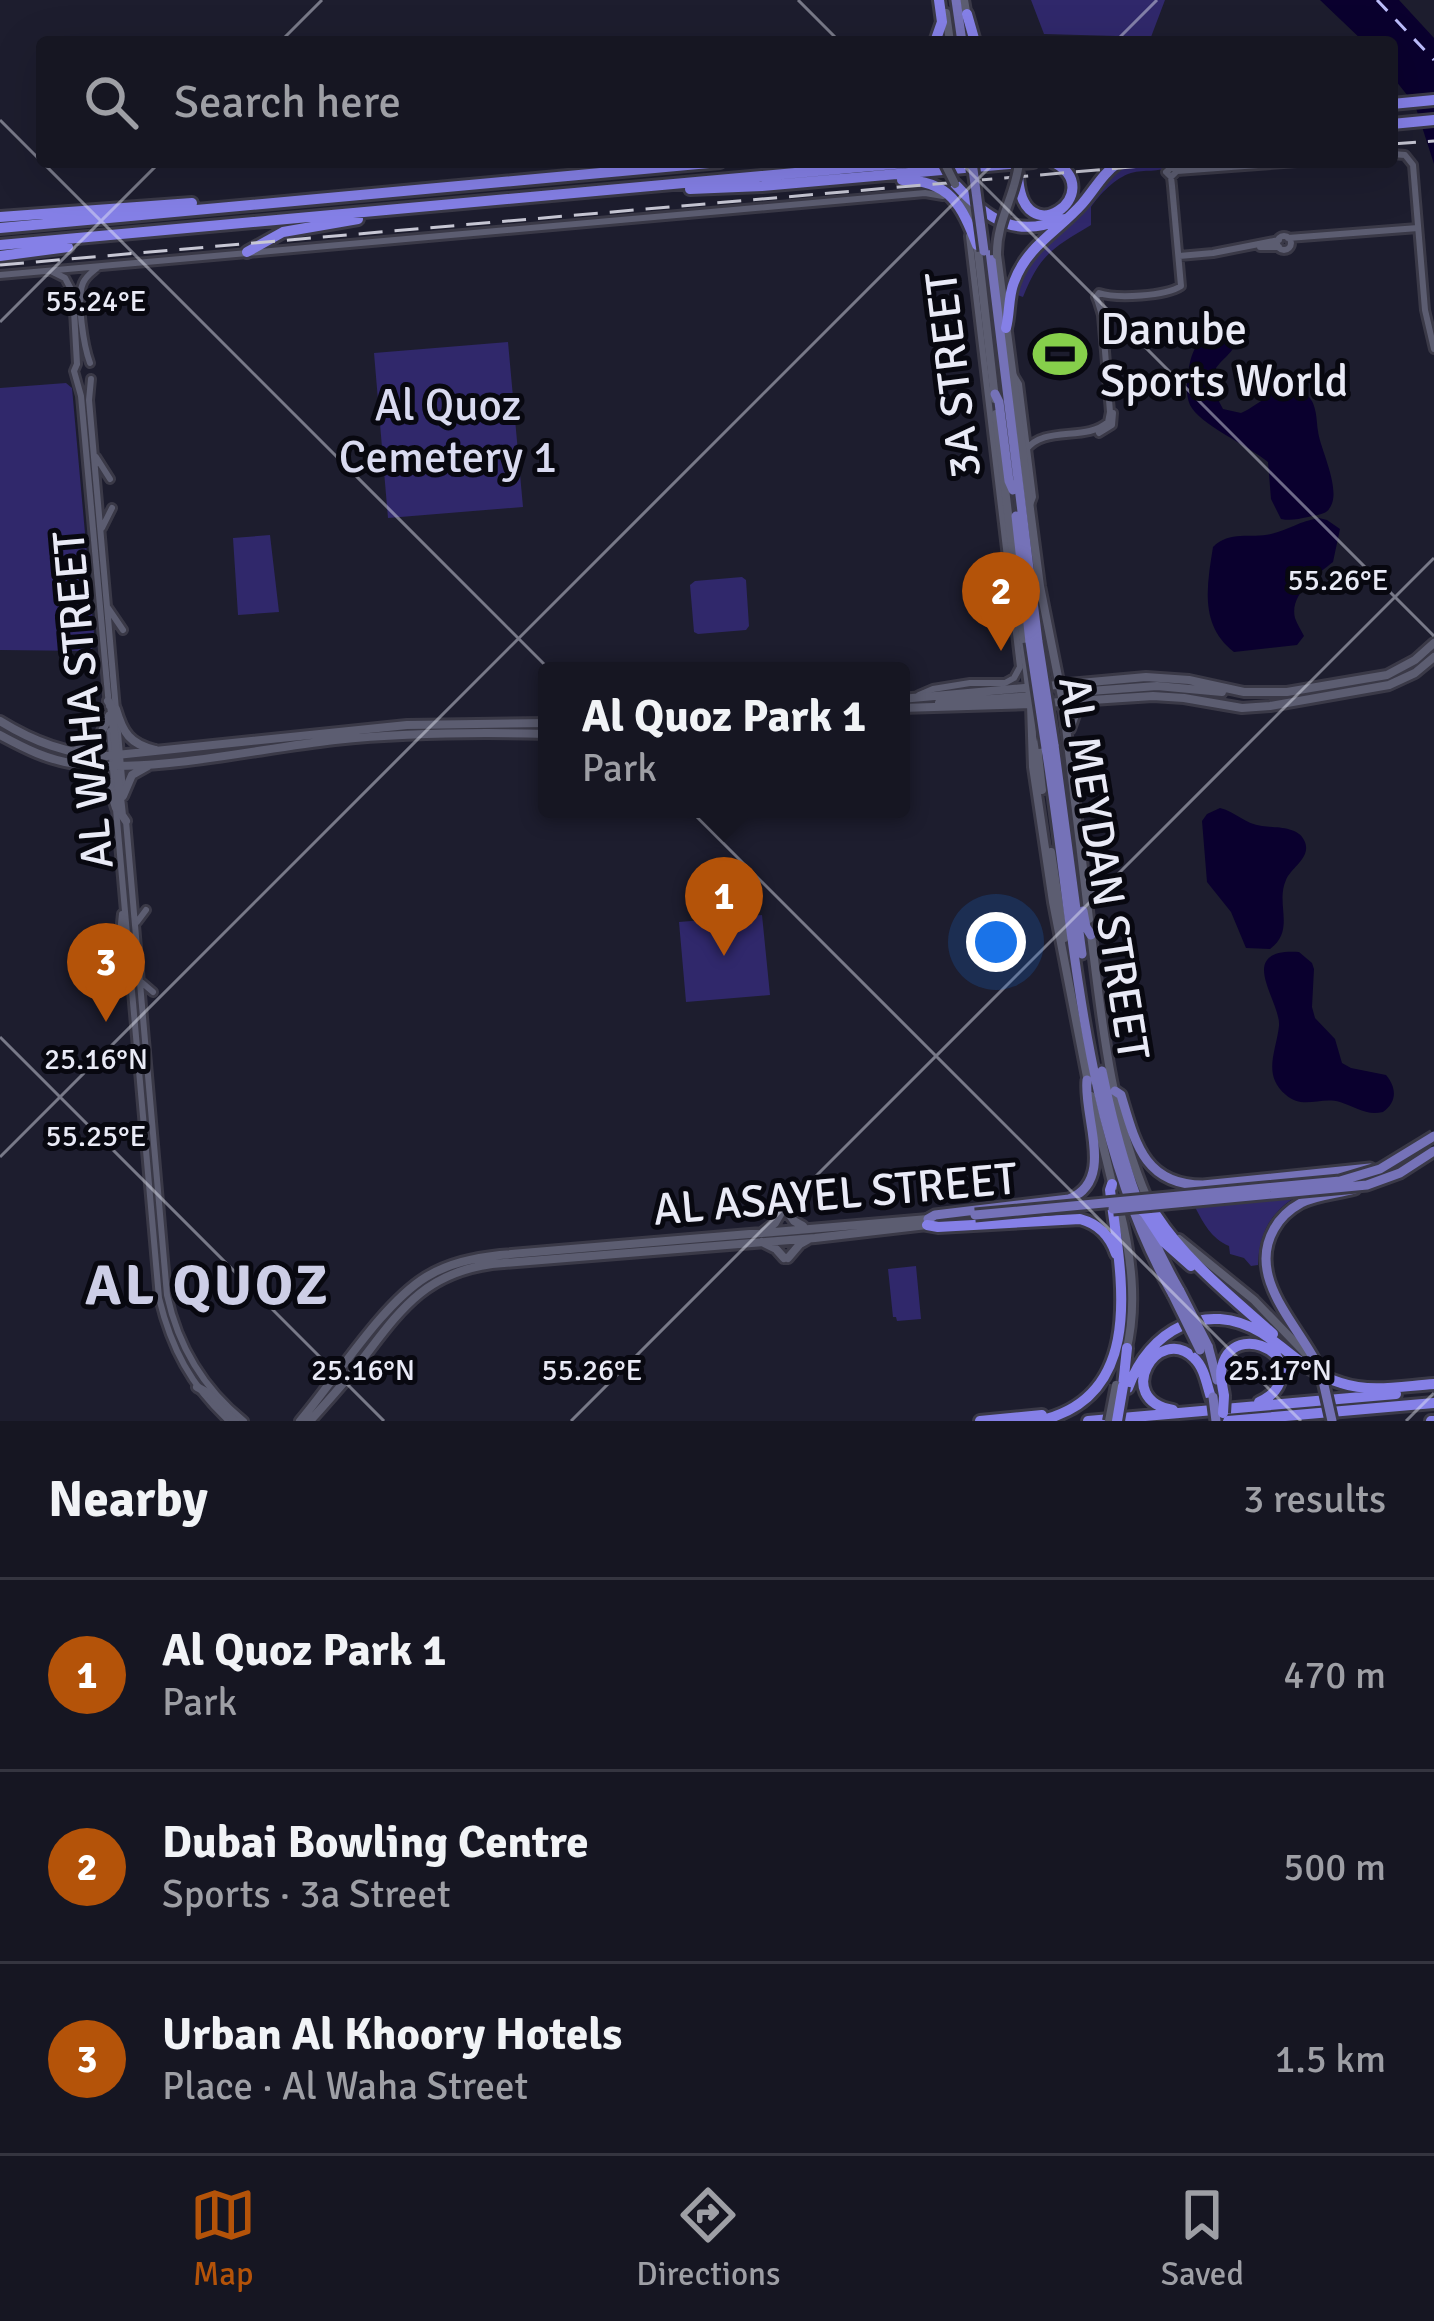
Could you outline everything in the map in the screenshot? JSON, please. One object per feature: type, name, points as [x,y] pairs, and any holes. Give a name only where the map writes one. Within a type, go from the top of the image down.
[{"type":"highway","points":[[937,36],[951,0]]},
{"type":"highway","points":[[964,36],[968,19]]},
{"type":"highway","points":[[1398,103],[1434,100]]},
{"type":"highway","points":[[1398,123],[1434,120]]},
{"type":"highway","points":[[0,228],[650,168]]},
{"type":"highway","points":[[0,245],[850,168]]},
{"type":"highway","points":[[663,185],[713,189],[964,168]]},
{"type":"highway","points":[[1018,168],[1025,206],[1037,214],[1051,215],[1067,205],[1072,187],[1063,168]]},
{"type":"highway","points":[[1006,328],[1010,296],[1022,264],[1112,168]]},
{"type":"highway","points":[[803,182],[836,185],[909,180],[932,184],[962,209],[987,250]]},
{"type":"highway","points":[[955,184],[986,214],[1014,226],[1047,225],[1078,208]]},
{"type":"highway","points":[[0,214],[195,203],[225,206]]},
{"type":"highway","points":[[248,252],[290,230],[380,211]]},
{"type":"highway","points":[[0,256],[82,245],[102,237]]},
{"type":"highway","points":[[980,1421],[1043,1418],[1071,1410],[1101,1380],[1118,1343],[1122,1320],[1123,1277],[1112,1184]]},
{"type":"highway","points":[[1138,1207],[1170,1248],[1227,1293]]},
{"type":"highway","points":[[1156,1215],[1227,1293],[1318,1372]]},
{"type":"highway","points":[[928,1222],[938,1227],[1085,1220],[1110,1239],[1123,1277]]},
{"type":"highway","points":[[1122,1387],[1154,1343],[1202,1320],[1257,1330],[1296,1361],[1336,1382],[1364,1388],[1434,1387]]},
{"type":"highway","points":[[1254,1343],[1276,1354],[1282,1374],[1274,1393],[1261,1402],[1219,1408],[1221,1370],[1234,1348],[1254,1343]]},
{"type":"highway","points":[[1115,1421],[1127,1348]]},
{"type":"highway","points":[[1219,1408],[1200,1366],[1185,1352],[1165,1351],[1146,1366],[1144,1387],[1155,1404],[1170,1410],[1434,1403]]},
{"type":"highway","points":[[1088,1421],[1434,1387]]},
{"type":"main road","points":[[951,0],[968,19]]},
{"type":"main road","points":[[951,0],[961,36]]},
{"type":"main road","points":[[947,168],[987,250],[1006,328],[1040,586],[1060,685]]},
{"type":"main road","name":"AL MEYDAN STREET","points":[[977,168],[1023,528],[1030,645]]},
{"type":"main road","points":[[1018,168],[987,250],[988,341],[1009,481],[1010,567],[1043,695],[1065,720],[1100,1012],[1115,1090],[1135,1166],[1156,1215],[1272,1317],[1318,1372]]},
{"type":"main road","name":"AL MEYDAN STREET","points":[[987,250],[1008,492],[1030,645],[1072,865],[1096,1042],[1138,1207],[1204,1348],[1219,1408]]},
{"type":"main road","points":[[986,376],[988,341]]},
{"type":"main road","points":[[993,439],[1008,492]]},
{"type":"main road","points":[[1023,528],[1026,477]]},
{"type":"main road","points":[[1090,691],[1165,686],[1279,693],[1377,678],[1407,665],[1434,643]]},
{"type":"main road","points":[[1005,689],[1022,674],[1030,645]]},
{"type":"main road","points":[[1055,659],[1063,674],[1079,681]]},
{"type":"main road","points":[[910,698],[1005,689],[1106,698],[1162,696],[1260,707],[1370,689],[1407,677],[1434,661]]},
{"type":"main road","points":[[910,708],[1012,706],[1079,681],[1162,677],[1236,691]]},
{"type":"main road","points":[[994,683],[1005,689]]},
{"type":"main road","points":[[931,707],[1043,695],[1060,685]]},
{"type":"main road","points":[[1043,695],[1032,726],[1034,767],[1065,969],[1131,1271],[1127,1348]]},
{"type":"main road","points":[[1068,737],[1076,712],[1106,698]]},
{"type":"main road","points":[[108,701],[126,820]]},
{"type":"main road","points":[[1012,706],[1032,726]]},
{"type":"main road","points":[[113,713],[131,741],[165,751]]},
{"type":"main road","points":[[68,752],[97,742],[113,713]]},
{"type":"main road","points":[[1032,726],[1047,713],[1065,720]]},
{"type":"main road","points":[[530,723],[538,718]]},
{"type":"main road","points":[[0,722],[40,743],[117,761],[165,751],[407,725],[538,725]]},
{"type":"main road","points":[[75,764],[213,760],[337,740],[538,729]]},
{"type":"main road","points":[[0,734],[33,752],[98,773],[108,782],[116,808]]},
{"type":"main road","points":[[337,740],[350,748]]},
{"type":"main road","points":[[1047,744],[1039,760],[1065,969]]},
{"type":"main road","name":"AL MEYDAN STREET","points":[[1047,744],[1082,995],[1110,1142],[1133,1216],[1177,1293]]},
{"type":"main road","points":[[267,758],[278,747]]},
{"type":"main road","points":[[123,796],[132,776],[155,763]]},
{"type":"main road","points":[[1061,848],[1064,934]]},
{"type":"main road","points":[[1072,865],[1091,935]]},
{"type":"main road","points":[[1082,874],[1090,889],[1103,895]]},
{"type":"main road","points":[[928,1222],[934,1215],[1069,1199],[1082,1192],[1095,1166],[1087,1080]]},
{"type":"main road","points":[[1115,1090],[1142,1156],[1158,1172],[1178,1182],[1198,1185],[1347,1172],[1398,1160]]},
{"type":"main road","name":"AL ASAYEL STREET","points":[[975,1218],[1340,1180],[1398,1160],[1434,1136]]},
{"type":"main road","name":"AL ASAYEL STREET","points":[[299,1421],[399,1300],[422,1280],[452,1265],[500,1255],[1366,1185],[1400,1173],[1434,1151]]},
{"type":"main road","points":[[1332,1421],[1318,1372],[1271,1287],[1266,1268],[1268,1243],[1280,1220],[1300,1204],[1366,1185]]},
{"type":"main road","points":[[785,1211],[812,1233],[786,1258],[762,1237],[785,1211]]},
{"type":"main road","name":"AL ASAYEL STREET","points":[[310,1421],[404,1306],[427,1286],[457,1271],[762,1237]]},
{"type":"main road","points":[[196,1387],[236,1421]]},
{"type":"street","points":[[1398,156],[1406,159],[1414,173],[1425,310],[1434,350]]},
{"type":"street","points":[[1024,435],[1035,441],[1102,433],[1112,425],[1105,299],[1177,291],[1182,280],[1174,174],[1236,168]]},
{"type":"street","name":"3A STREET","points":[[0,275],[935,193],[953,204],[968,232],[1010,567],[1020,667],[1012,680],[994,683]]},
{"type":"street","points":[[1180,258],[1279,243],[1283,237],[1290,242],[1418,230]]},
{"type":"street","points":[[47,271],[64,278],[77,294],[94,372],[91,379],[82,381],[74,371],[77,294],[99,266]]},
{"type":"street","points":[[77,364],[90,363]]},
{"type":"street","points":[[1012,374],[1019,384],[1033,497],[1030,505]]},
{"type":"street","name":"AL WAHA STREET","points":[[77,378],[108,701],[113,713]]},
{"type":"street","name":"AL WAHA STREET","points":[[91,379],[113,713],[166,1295],[190,1357],[236,1421]]},
{"type":"street","points":[[1026,450],[1035,441]]},
{"type":"street","points":[[94,455],[110,479]]},
{"type":"street","points":[[100,531],[112,508]]},
{"type":"street","points":[[107,608],[123,630]]},
{"type":"street","points":[[916,697],[928,690],[994,683]]},
{"type":"street","name":"AL WAHA STREET","points":[[117,761],[116,808],[157,1286],[175,1350],[196,1387]]},
{"type":"street","points":[[120,933],[124,893]]},
{"type":"street","points":[[135,925],[146,910]]},
{"type":"street","points":[[139,980],[153,992]]},
{"type":"green space","points":[[1031,0],[1165,0],[1151,36],[1044,34]]},
{"type":"green space","points":[[1126,168],[1164,168],[1125,175],[1103,192],[1091,207],[1091,225],[1049,254],[1023,297],[1015,294],[1037,254],[1078,219],[1114,173]]},
{"type":"green space","name":"Al Quoz Cemetery 1","points":[[508,342],[523,507],[388,518],[374,353]]},
{"type":"green space","points":[[66,383],[72,388],[95,645],[90,651],[0,650],[0,388]]},
{"type":"green space","points":[[270,535],[279,612],[238,615],[233,538]]},
{"type":"green space","points":[[746,580],[746,630],[694,632],[690,585]]},
{"type":"green space","points":[[762,915],[770,995],[686,1002],[679,922]]},
{"type":"green space","points":[[1299,1195],[1268,1224],[1258,1265],[1251,1266],[1230,1254],[1229,1246],[1213,1235],[1195,1207],[1280,1200]]},
{"type":"green space","points":[[916,1266],[921,1319],[897,1321],[888,1269]]},
{"type":"shaded area","points":[[1320,0],[1399,0],[1434,38],[1434,164],[1415,105],[1398,84],[1398,36],[1358,36]]},
{"type":"shaded area","points":[[1222,323],[1232,326],[1236,339],[1216,368],[1215,394],[1223,409],[1241,413],[1292,389],[1313,402],[1333,485],[1326,512],[1281,519],[1271,499],[1268,462],[1203,420],[1190,405],[1187,381],[1193,353],[1204,336]]},
{"type":"shaded area","points":[[1319,518],[1340,529],[1333,562],[1296,601],[1295,618],[1304,636],[1297,645],[1234,652],[1210,617],[1213,547],[1226,538],[1271,534]]},
{"type":"shaded area","points":[[1220,808],[1256,825],[1291,830],[1304,840],[1304,857],[1283,889],[1282,934],[1270,949],[1246,948],[1231,912],[1207,882],[1202,821]]},
{"type":"shaded area","points":[[1299,952],[1314,969],[1315,1018],[1335,1039],[1342,1063],[1390,1080],[1393,1099],[1383,1112],[1366,1112],[1333,1101],[1299,1102],[1286,1095],[1274,1079],[1279,1026],[1264,967],[1268,958],[1279,953]]},
{"type":"ferry route","points":[[1377,0],[1434,60]]},
{"type":"tunnel","points":[[1049,720],[1068,698],[1090,691]]},
{"type":"railway","points":[[1398,144],[1434,141]]},
{"type":"railway","points":[[0,265],[1120,168]]},
{"type":"place","name":"Danube Sports World","points":[[1060,354]]},
{"type":"place","name":"Dubai Bowling Centre","points":[[1001,651]]},
{"type":"place","name":"Al Quoz Park 1","points":[[724,956]]},
{"type":"place","name":"Urban Al Khoory Hotels","points":[[106,1022]]},
{"type":"district","name":"AL QUOZ","points":[[208,1284]]}]
